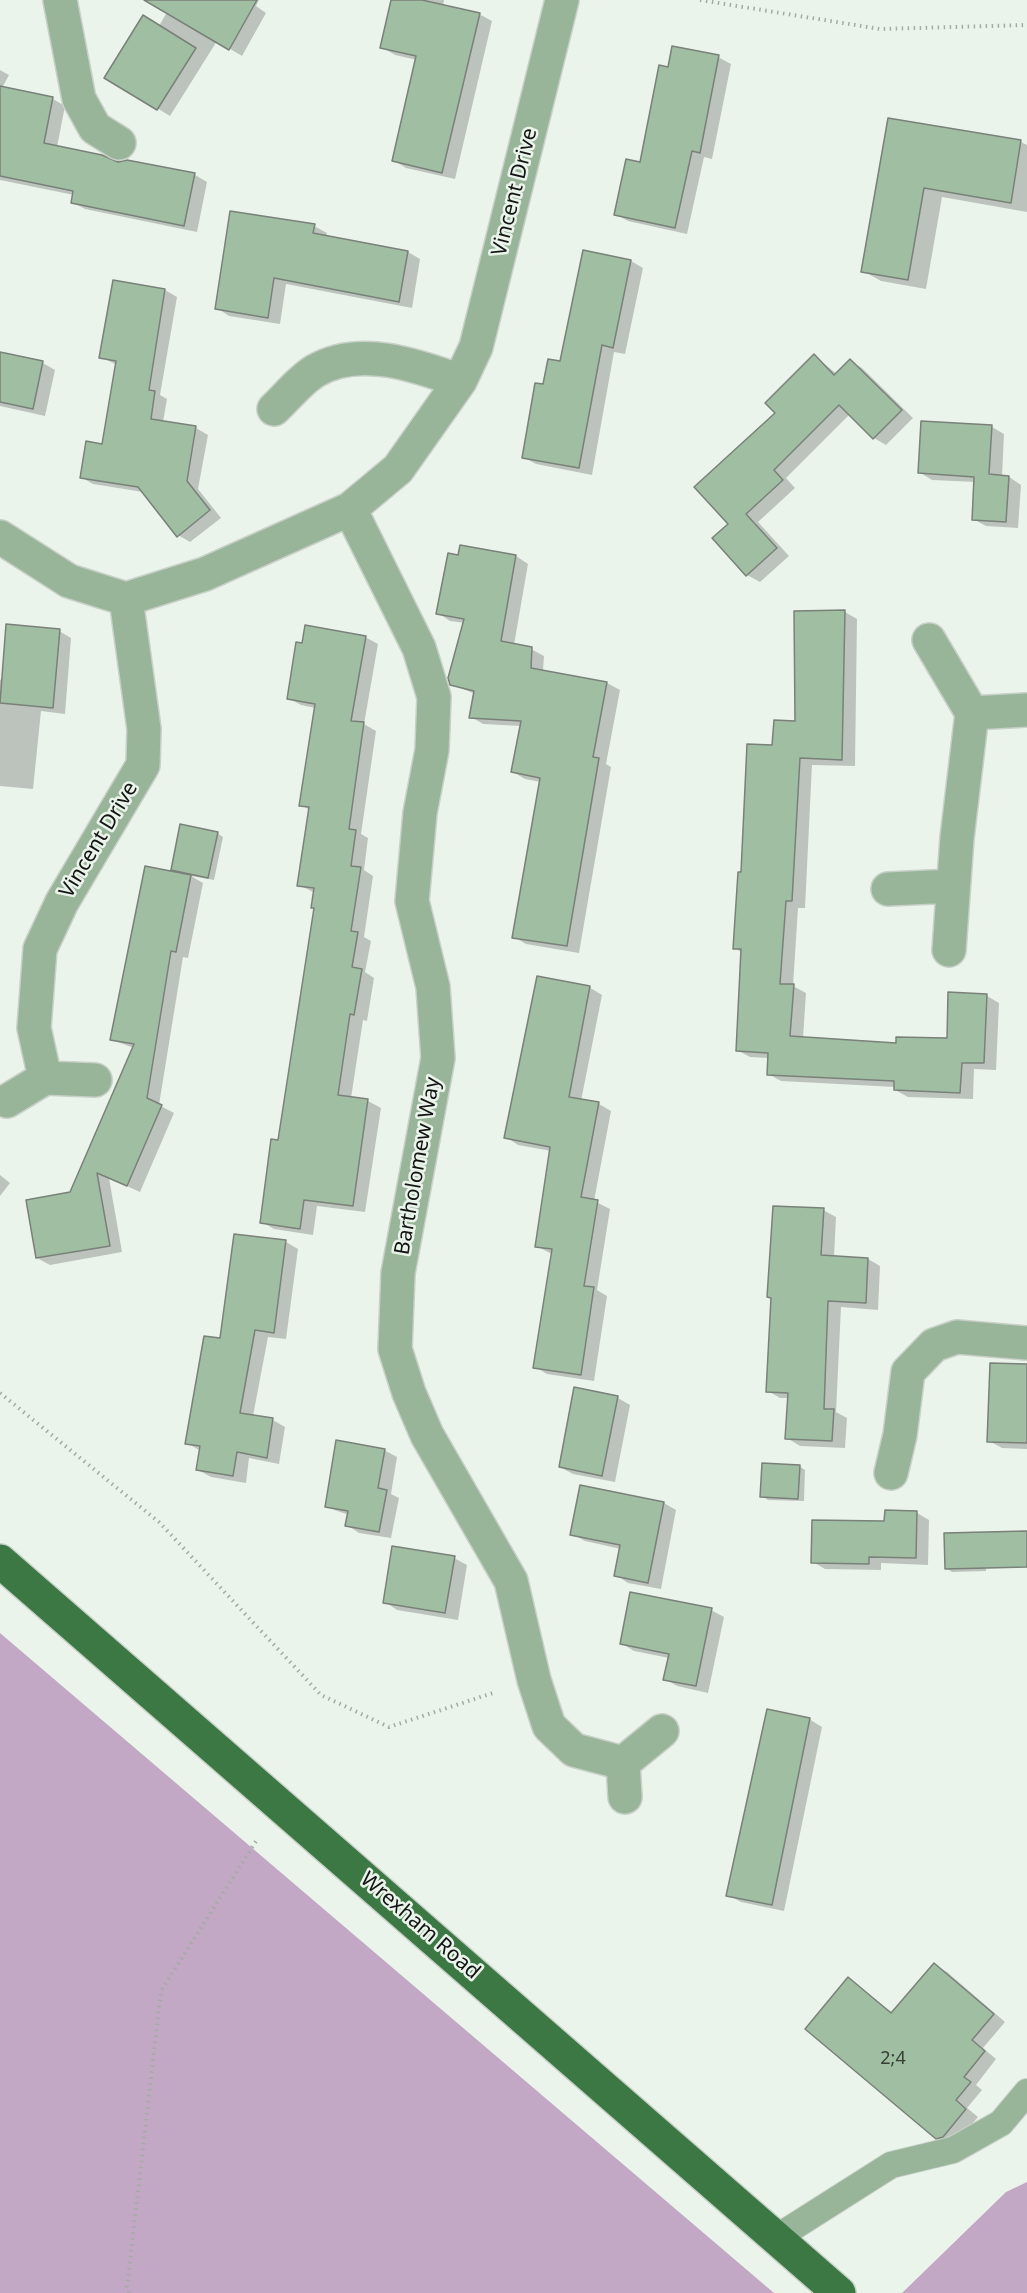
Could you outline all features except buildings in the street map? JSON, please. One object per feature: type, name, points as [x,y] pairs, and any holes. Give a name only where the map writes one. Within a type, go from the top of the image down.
[{"type":"highway","name":"Wrexham Road","points":[[0,1561],[839,2293]]},
{"type":"street","points":[[60,0],[79,99],[95,128],[119,143]]},
{"type":"street","name":"Vincent Drive","points":[[45,1078],[34,1028],[40,949],[62,902],[143,765],[144,729],[126,599],[205,574],[350,509],[398,468],[460,381],[476,347],[562,0]]},
{"type":"street","points":[[274,409],[315,372],[349,358],[418,365],[460,381]]},
{"type":"street","name":"Bartholomew Way","points":[[350,509],[419,648],[434,697],[432,750],[420,813],[412,901],[433,987],[438,1058],[398,1273],[395,1349],[409,1393],[428,1435],[512,1581],[534,1680],[549,1726],[574,1750],[623,1763]]},
{"type":"street","points":[[0,537],[69,581],[126,599]]},
{"type":"street","points":[[929,640],[972,713],[953,886],[949,950]]},
{"type":"street","points":[[972,713],[1027,710]]},
{"type":"street","points":[[888,889],[953,886]]},
{"type":"street","points":[[7,1101],[45,1078],[95,1080]]},
{"type":"street","points":[[891,1473],[900,1435],[908,1371],[934,1345],[957,1337],[1027,1343]]},
{"type":"street","points":[[625,1797],[623,1763],[662,1731]]},
{"type":"lane","points":[[776,2238],[891,2165],[953,2150],[1001,2123],[1027,2092]]},
{"type":"path","points":[[700,0],[880,29],[1027,25]]},
{"type":"path","points":[[0,1394],[159,1522],[321,1695],[389,1727],[534,1680]]},
{"type":"path","points":[[129,2293],[127,2287],[161,1991],[279,1803]]},
{"type":"shaded area","points":[[0,1633],[774,2293],[0,2293]]},
{"type":"shaded area","points":[[1027,2182],[1027,2293],[902,2293],[1006,2192]]}]
